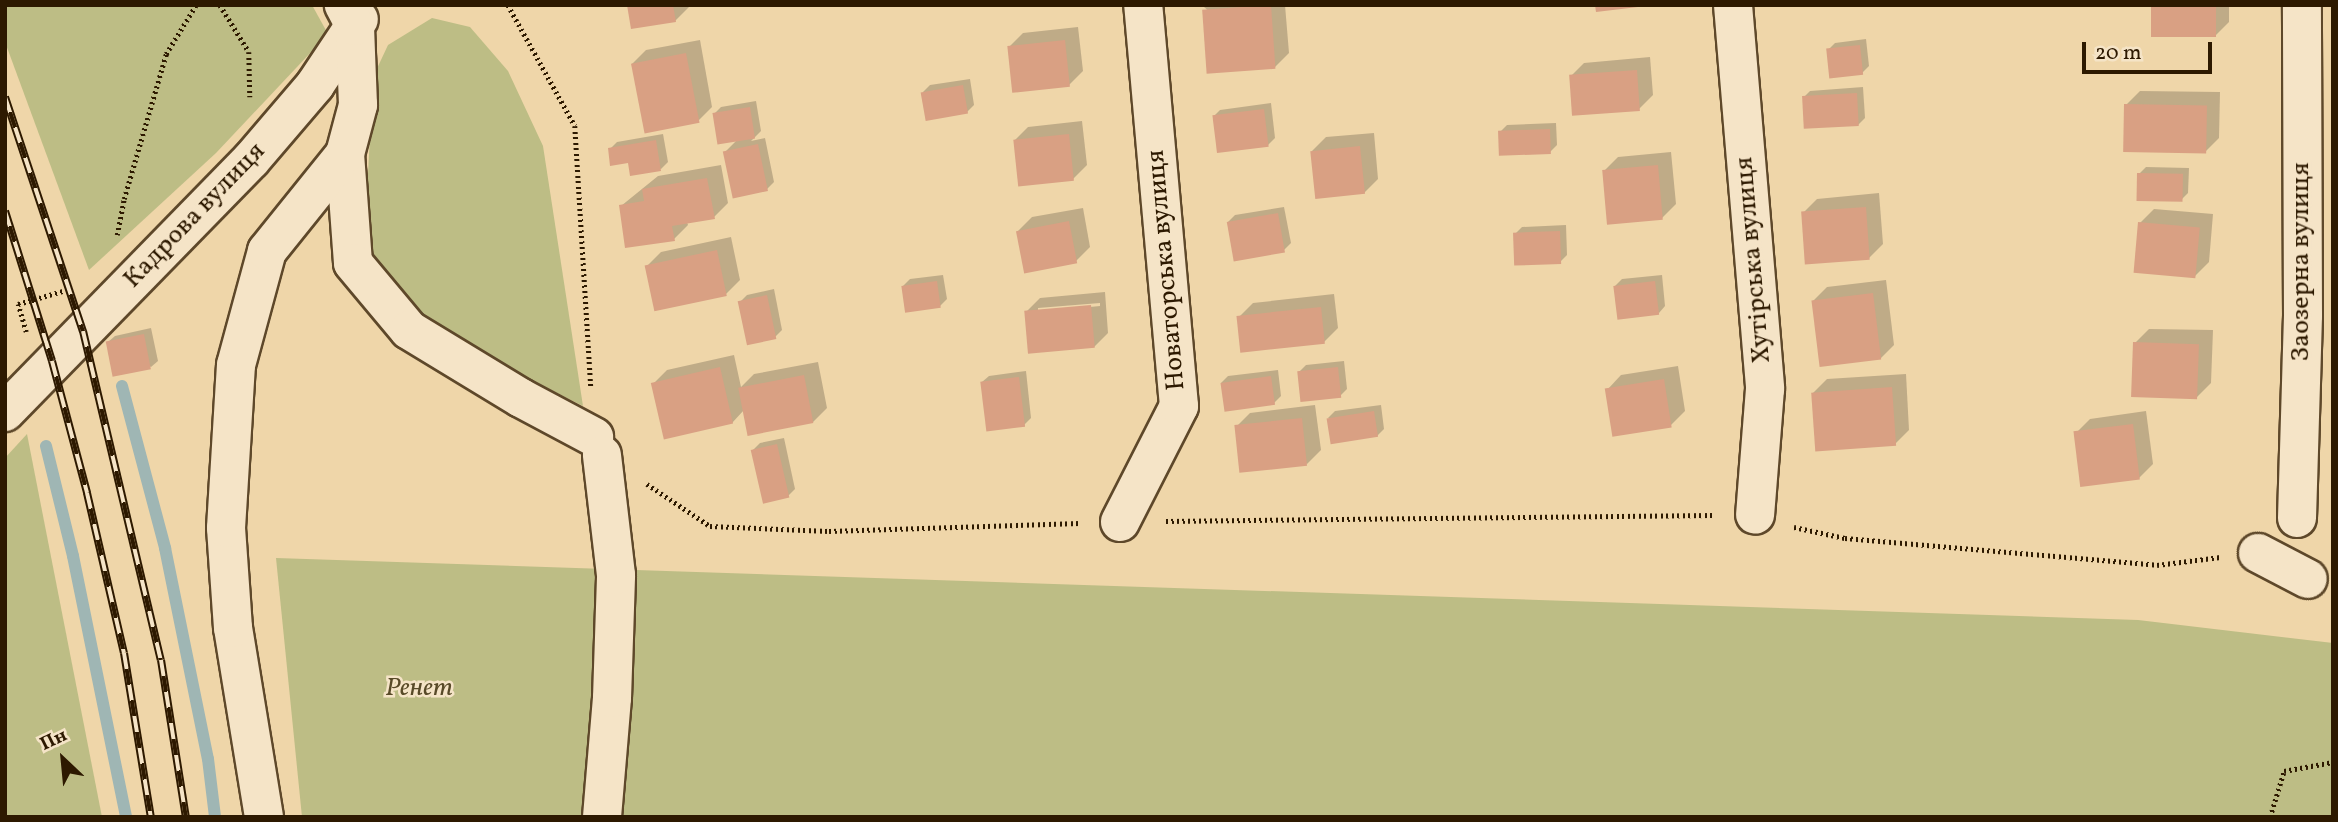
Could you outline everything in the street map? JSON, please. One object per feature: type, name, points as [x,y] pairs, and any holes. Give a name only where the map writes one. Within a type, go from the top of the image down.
[{"type":"street","name":"Новаторська вулиця","points":[[1120,522],[1179,406],[1143,5]]},
{"type":"street","name":"Хутірська вулиця","points":[[1733,5],[1765,389],[1755,515]]},
{"type":"street","name":"Заозерна вулиця","points":[[2297,518],[2303,315],[2302,5]]},
{"type":"street","name":"Кадрова вулиця","points":[[5,412],[251,160],[315,85],[355,12]]},
{"type":"street","points":[[355,12],[358,105],[345,154],[353,263],[409,330],[598,446],[616,575],[612,698],[602,817]]},
{"type":"street","points":[[264,817],[233,628],[227,540],[236,365],[267,251],[345,154]]},
{"type":"street","points":[[2258,553],[2308,579]]},
{"type":"path","points":[[117,237],[124,199],[166,54],[196,5]]},
{"type":"path","points":[[220,5],[249,52],[251,160]]},
{"type":"path","points":[[508,5],[575,126],[598,446],[710,526],[830,531],[1120,522],[1755,515],[1845,538],[2157,565],[2258,553]]},
{"type":"path","points":[[29,340],[18,304],[69,289]]},
{"type":"path","points":[[2270,817],[2284,771],[2333,762]]},
{"type":"green space","points":[[5,5],[312,5],[328,34],[216,153],[89,270],[5,42]]},
{"type":"green space","points":[[432,18],[470,27],[508,71],[543,146],[583,406],[465,347],[406,308],[364,252],[373,77],[388,45]]},
{"type":"green space","points":[[27,434],[102,817],[5,817],[5,458]]},
{"type":"green space","name":"Ренет","points":[[276,558],[2138,620],[2333,643],[2333,817],[302,817]]},
{"type":"building","points":[[627,5],[673,5],[676,22],[631,29]]},
{"type":"building","points":[[1271,5],[1275,69],[1207,74],[1202,10]]},
{"type":"building","points":[[1595,5],[1638,5],[1638,7],[1596,12]]},
{"type":"building","points":[[2151,5],[2216,5],[2216,37],[2151,37]]},
{"type":"building","points":[[1065,40],[1070,87],[1012,93],[1007,46]]},
{"type":"building","points":[[1860,45],[1863,75],[1829,78],[1826,49]]},
{"type":"building","points":[[686,53],[700,123],[645,133],[631,64]]},
{"type":"building","points":[[1637,70],[1640,111],[1572,116],[1569,75]]},
{"type":"building","points":[[963,85],[968,114],[926,121],[921,92]]},
{"type":"building","points":[[1857,93],[1859,126],[1804,129],[1802,96]]},
{"type":"building","points":[[2124,104],[2207,105],[2206,153],[2123,152]]},
{"type":"building","points":[[750,107],[755,139],[717,145],[712,113]]},
{"type":"building","points":[[1264,109],[1269,147],[1217,153],[1212,115]]},
{"type":"building","points":[[1550,129],[1551,154],[1499,156],[1498,131]]},
{"type":"building","points":[[1069,134],[1074,181],[1018,187],[1013,140]]},
{"type":"building","points":[[656,140],[661,171],[630,176],[628,163],[610,166],[608,148]]},
{"type":"building","points":[[758,144],[768,191],[733,198],[723,151]]},
{"type":"building","points":[[1360,146],[1365,194],[1315,199],[1310,151]]},
{"type":"building","points":[[1658,165],[1663,220],[1607,225],[1602,170]]},
{"type":"building","points":[[2137,173],[2183,174],[2183,202],[2137,201]]},
{"type":"building","points":[[707,178],[715,219],[672,226],[675,241],[625,248],[619,205],[644,201],[642,189]]},
{"type":"building","points":[[1866,207],[1870,260],[1805,264],[1801,212]]},
{"type":"building","points":[[1278,213],[1285,252],[1234,261],[1227,222]]},
{"type":"building","points":[[1069,221],[1077,263],[1024,274],[1016,231]]},
{"type":"building","points":[[2138,222],[2200,227],[2195,278],[2134,273]]},
{"type":"building","points":[[1560,231],[1561,264],[1514,266],[1513,233]]},
{"type":"building","points":[[717,250],[727,296],[654,311],[645,265]]},
{"type":"building","points":[[937,281],[941,308],[905,313],[901,286]]},
{"type":"building","points":[[1655,281],[1659,315],[1617,320],[1613,286]]},
{"type":"building","points":[[1873,293],[1881,360],[1820,367],[1811,301]]},
{"type":"building","points":[[767,295],[776,339],[747,345],[738,301]]},
{"type":"building","points":[[1091,305],[1095,348],[1028,354],[1024,311]]},
{"type":"building","points":[[1321,307],[1325,344],[1240,353],[1236,316]]},
{"type":"building","points":[[144,334],[151,369],[113,377],[106,341]]},
{"type":"building","points":[[2133,342],[2199,344],[2197,399],[2131,397]]},
{"type":"building","points":[[720,367],[733,424],[664,439],[651,383]]},
{"type":"building","points":[[1338,367],[1341,398],[1300,402],[1297,371]]},
{"type":"building","points":[[804,375],[813,423],[748,436],[738,388]]},
{"type":"building","points":[[1271,376],[1275,405],[1225,412],[1220,383]]},
{"type":"building","points":[[1019,377],[1025,427],[986,431],[980,382]]},
{"type":"building","points":[[1664,379],[1672,427],[1612,437],[1605,388]]},
{"type":"building","points":[[1892,387],[1896,446],[1815,452],[1811,393]]},
{"type":"building","points":[[1374,411],[1378,437],[1331,444],[1327,419]]},
{"type":"building","points":[[1302,418],[1307,466],[1239,473],[1234,425]]},
{"type":"building","points":[[2133,424],[2140,480],[2080,487],[2073,431]]},
{"type":"building","points":[[777,444],[789,498],[763,504],[751,450]]},
{"type":"waterway","points":[[122,386],[165,548],[208,759],[215,817]]},
{"type":"waterway","points":[[46,446],[73,556],[126,817]]},
{"type":"railway","points":[[5,97],[83,331],[161,660],[186,817]]},
{"type":"railway","points":[[5,211],[52,361],[87,493],[124,653],[151,817]]}]
